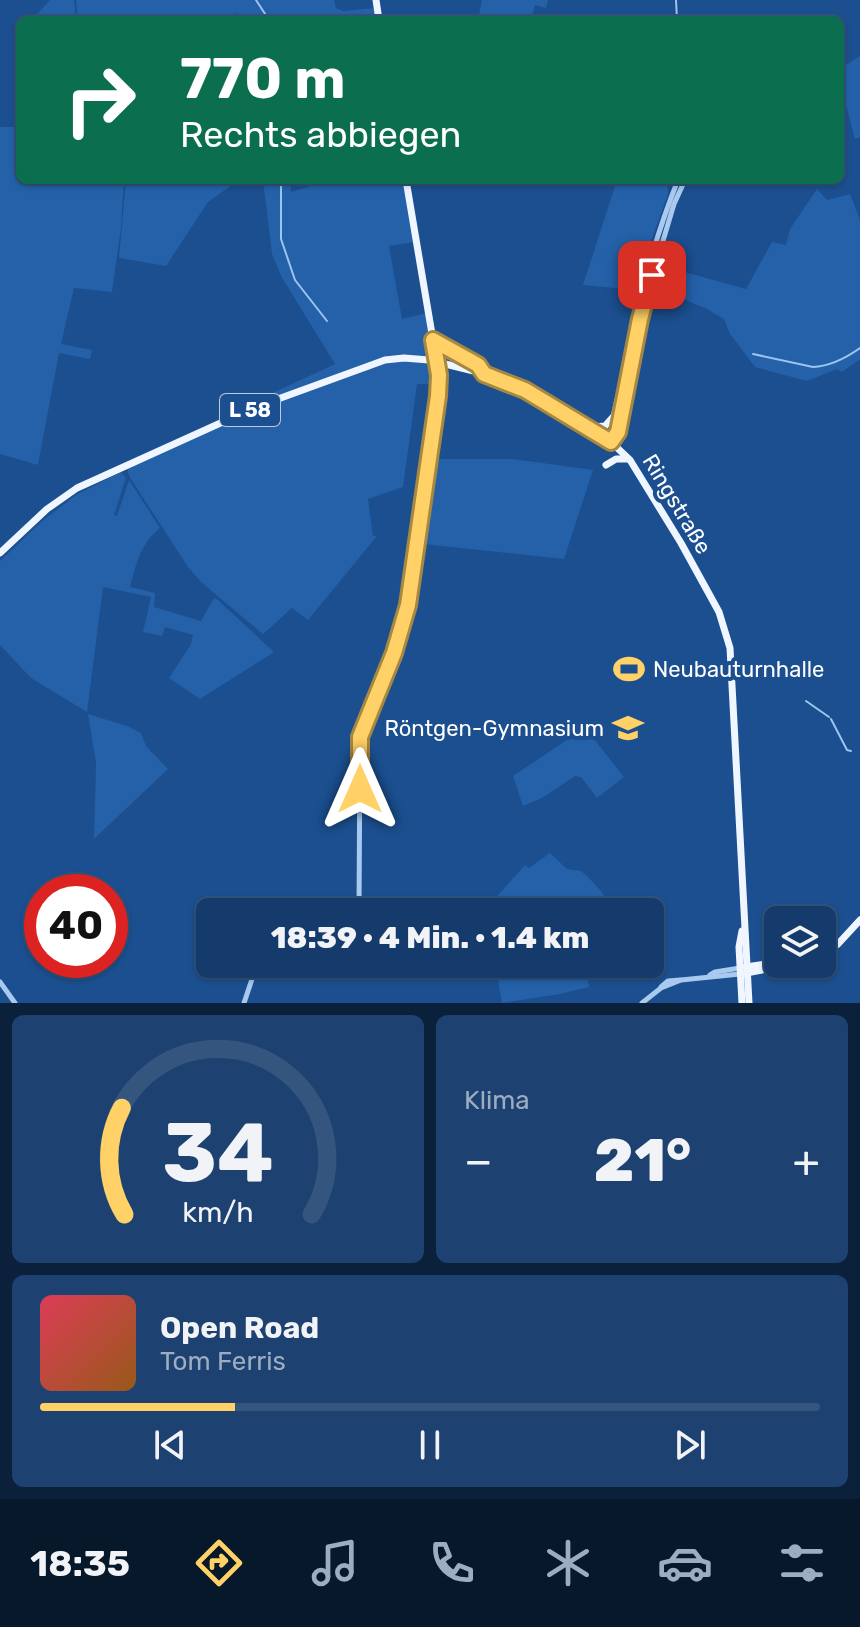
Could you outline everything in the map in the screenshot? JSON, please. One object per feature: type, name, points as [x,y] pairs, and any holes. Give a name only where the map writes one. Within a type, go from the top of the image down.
[{"type":"main road","points":[[407,184],[433,340],[478,365],[484,374]]},
{"type":"main road","name":"Ringstraße","points":[[0,553],[47,509],[77,488],[256,407],[378,362],[400,358],[429,360],[484,374],[510,383],[589,427],[630,460],[650,489],[709,594],[728,639],[735,723],[743,929],[740,939],[749,1003]]},
{"type":"main road","points":[[589,427],[605,426],[613,417]]},
{"type":"main road","points":[[606,465],[616,459],[630,460]]},
{"type":"main road","points":[[836,945],[860,920]]},
{"type":"main road","points":[[744,970],[764,965]]},
{"type":"main road","points":[[744,970],[764,968]]},
{"type":"main road","name":"Ringstraße","points":[[742,1003],[744,970]]},
{"type":"street","points":[[611,442],[613,417],[642,301],[680,184]]},
{"type":"street","points":[[611,442],[618,432],[642,301]]},
{"type":"street","points":[[359,898],[360,737],[394,653],[408,605],[438,396],[438,369],[433,340]]},
{"type":"street","points":[[642,1003],[668,981],[744,970]]},
{"type":"street","points":[[244,1003],[252,978]]},
{"type":"street","points":[[0,982],[15,1003]]},
{"type":"shaded area","points":[[50,0],[74,0],[76,16],[36,16]]},
{"type":"shaded area","points":[[76,0],[334,0],[336,8],[343,11],[375,8],[377,16],[239,16],[236,13],[229,16],[78,16]]},
{"type":"shaded area","points":[[482,0],[548,0],[546,8],[535,5],[532,16],[479,16]]},
{"type":"shaded area","points":[[860,56],[860,137],[855,139],[844,98],[844,66]]},
{"type":"shaded area","points":[[0,127],[16,127],[16,184],[124,184],[112,292],[74,288],[61,344],[92,350],[90,359],[59,353],[38,465],[0,454]]},
{"type":"shaded area","points":[[126,184],[233,184],[208,202],[166,266],[119,258]]},
{"type":"shaded area","points":[[263,184],[290,184],[291,192],[318,184],[405,184],[414,242],[389,246],[402,319],[426,313],[432,359],[392,356],[268,399],[266,396],[335,364],[281,276],[272,254]]},
{"type":"shaded area","points":[[616,184],[664,184],[668,187],[637,280],[625,289],[583,285]]},
{"type":"shaded area","points":[[817,189],[827,200],[850,194],[860,220],[860,359],[842,372],[837,369],[807,381],[755,367],[730,334],[724,319],[657,288],[675,291],[681,271],[746,289],[772,242],[786,245],[790,229]]},
{"type":"shaded area","points":[[401,360],[432,362],[434,384],[417,384],[403,487],[368,499],[373,536],[377,536],[308,620],[292,608],[263,634],[201,582],[188,567],[129,476],[127,468],[266,405],[375,365]]},
{"type":"shaded area","points":[[434,459],[513,459],[593,470],[564,559],[424,544],[422,539]]},
{"type":"shaded area","points":[[121,472],[126,478],[114,515],[117,516],[129,480],[160,528],[144,547],[130,587],[155,593],[154,607],[201,621],[214,598],[274,652],[200,699],[169,678],[191,644],[193,635],[165,627],[162,636],[143,632],[151,597],[103,587],[87,712],[31,678],[0,645],[0,561],[41,522],[76,495]]},
{"type":"shaded area","points":[[88,714],[141,733],[146,746],[168,769],[94,839],[96,763]]},
{"type":"shaded area","points":[[585,728],[624,777],[597,798],[581,777],[575,776],[542,798],[523,806],[513,776]]},
{"type":"shaded area","points":[[550,853],[567,869],[581,871],[605,898],[496,898],[525,865],[529,868]]},
{"type":"shaded area","points":[[498,978],[588,978],[589,987],[502,1003]]},
{"type":"waterway","points":[[256,0],[266,16]]},
{"type":"waterway","points":[[676,0],[677,16]]},
{"type":"waterway","points":[[281,184],[281,239],[295,280],[327,321]]},
{"type":"waterway","points":[[753,354],[813,367],[838,361],[860,348]]},
{"type":"waterway","points":[[806,701],[829,717]]},
{"type":"waterway","points":[[831,719],[847,750],[851,751]]},
{"type":"place","name":"Neubauturnhalle","points":[[629,669]]},
{"type":"place","name":"Röntgen-Gymnasium","points":[[628,728]]},
{"type":"route","points":[[360,789],[360,737],[394,653],[408,605],[438,396],[439,375],[433,340],[478,365],[484,374],[525,390],[611,442],[618,432],[640,319],[652,275]]}]
